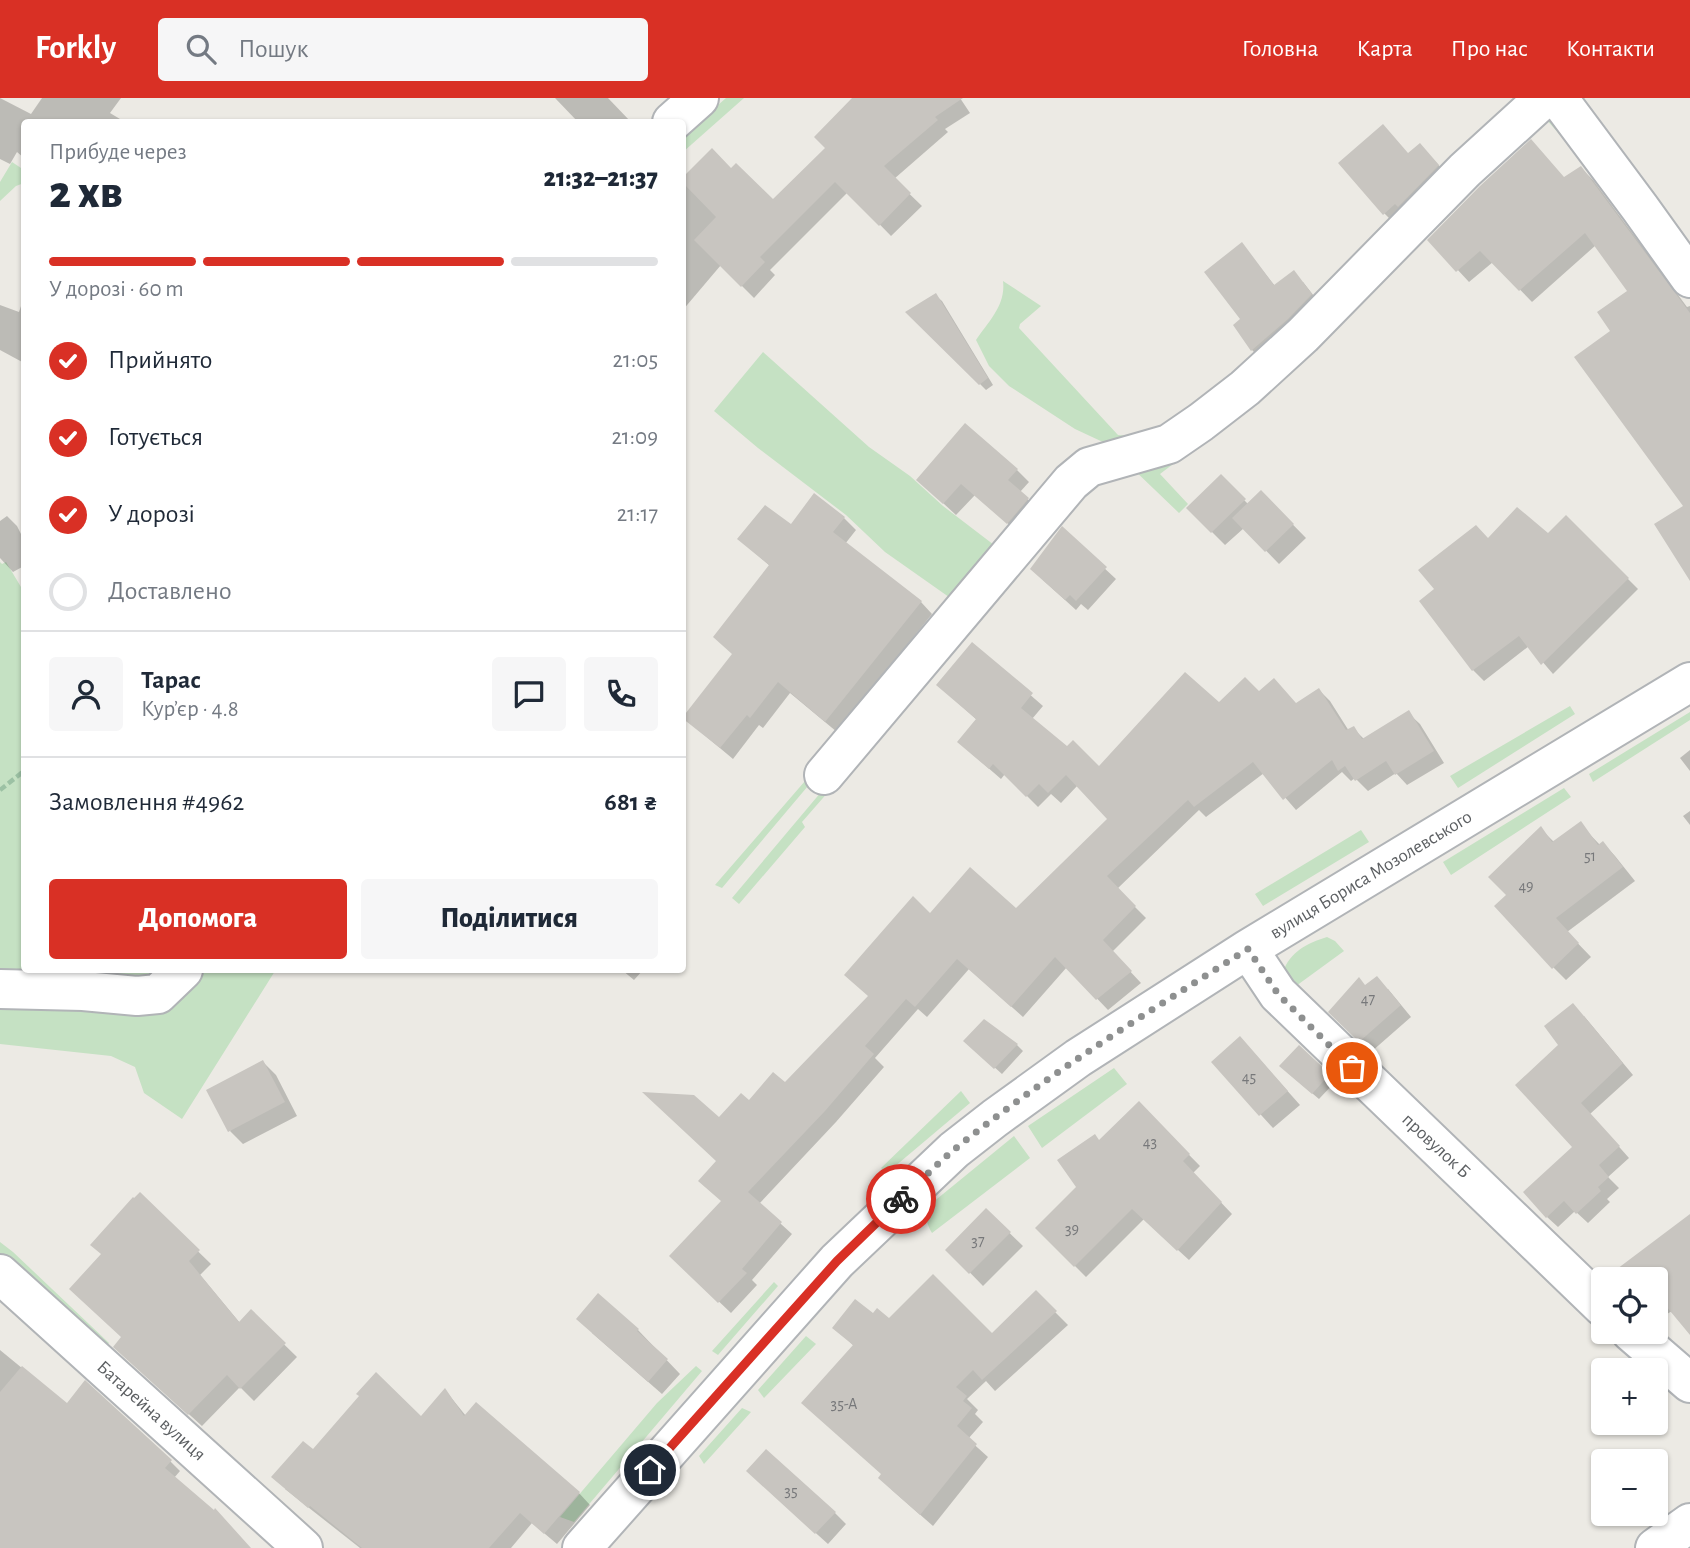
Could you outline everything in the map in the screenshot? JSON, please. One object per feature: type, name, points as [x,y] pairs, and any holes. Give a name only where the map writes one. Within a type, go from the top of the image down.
[{"type":"street","points":[[675,119],[699,98]]},
{"type":"street","points":[[824,775],[1071,482],[1089,467],[1169,444],[1245,388],[1303,335],[1465,170],[1544,98]]},
{"type":"street","points":[[1558,98],[1690,278]]},
{"type":"street","name":"вулиця Бориса Мозолевського","points":[[582,1548],[837,1261],[954,1150],[1077,1058],[1248,949],[1690,682]]},
{"type":"street","name":"провулок Б","points":[[1248,949],[1278,994],[1591,1295]]},
{"type":"street","points":[[0,989],[83,991],[137,996],[158,994],[181,973]]},
{"type":"street","name":"Батарейна вулиця","points":[[0,1274],[303,1548]]},
{"type":"street","points":[[1645,1344],[1690,1383]]},
{"type":"street","points":[[1655,1548],[1690,1523]]},
{"type":"path","points":[[0,790],[21,773]]},
{"type":"green space","points":[[726,98],[744,98],[686,149],[686,133]]},
{"type":"green space","points":[[1546,114],[1572,141],[1569,145],[1545,118],[1219,429],[1160,474],[1188,504],[1179,513],[1130,466]]},
{"type":"green space","points":[[12,162],[21,168],[21,184],[0,201],[0,182]]},
{"type":"green space","points":[[1003,281],[1041,306],[1020,324],[1019,328],[1118,435],[1142,437],[1174,433],[1105,443],[1075,429],[1009,386],[989,366],[976,340],[999,305]]},
{"type":"green space","points":[[763,352],[869,447],[910,476],[943,506],[998,548],[956,602],[885,552],[846,515],[714,411]]},
{"type":"green space","points":[[0,562],[6,562],[21,587],[21,973],[165,973],[161,976],[0,980]]},
{"type":"green space","points":[[1570,706],[1575,714],[1458,788],[1450,776]]},
{"type":"green space","points":[[1690,712],[1690,720],[1593,782],[1589,774]]},
{"type":"green space","points":[[885,716],[857,759],[802,822],[805,827],[739,904],[732,898]]},
{"type":"green space","points":[[805,781],[808,786],[722,888],[715,885]]},
{"type":"green space","points":[[1564,788],[1571,797],[1451,875],[1443,862]]},
{"type":"green space","points":[[1361,830],[1369,842],[1263,906],[1255,894]]},
{"type":"green space","points":[[1327,937],[1344,951],[1296,986],[1283,972],[1286,965],[1300,949]]},
{"type":"green space","points":[[176,973],[274,973],[182,1119],[144,1093],[135,1067],[111,1056],[0,1044],[0,999]]},
{"type":"green space","points":[[1114,1068],[1127,1084],[1042,1148],[1028,1126]]},
{"type":"green space","points":[[961,1091],[970,1103],[887,1173],[881,1168]]},
{"type":"green space","points":[[1014,1136],[1030,1158],[932,1233],[926,1218],[932,1203]]},
{"type":"green space","points":[[0,1242],[109,1343],[104,1349],[0,1260]]},
{"type":"green space","points":[[774,1282],[778,1286],[718,1355],[712,1351]]},
{"type":"green space","points":[[806,1336],[816,1344],[764,1398],[758,1390]]},
{"type":"green space","points":[[696,1366],[702,1371],[574,1522],[560,1517],[657,1403]]},
{"type":"green space","points":[[742,1408],[751,1412],[704,1464],[699,1456]]},
{"type":"building","points":[[852,98],[963,98],[935,117],[938,120],[884,166],[911,193],[879,226],[835,182],[760,257],[765,262],[741,287],[694,240],[716,217],[686,186],[686,174],[712,148],[731,168],[736,163],[773,199],[825,148],[814,137]]},
{"type":"building","points":[[1383,124],[1408,153],[1420,143],[1439,165],[1398,207],[1395,204],[1383,215],[1338,163]]},
{"type":"building","points":[[1531,139],[1564,177],[1581,166],[1690,313],[1690,581],[1654,524],[1683,506],[1574,357],[1610,331],[1597,312],[1627,291],[1585,233],[1519,291],[1480,251],[1456,272],[1427,240]]},
{"type":"building","points":[[1242,242],[1274,285],[1294,270],[1312,294],[1251,351],[1233,325],[1240,319],[1204,272]]},
{"type":"building","points":[[936,293],[988,378],[979,385],[905,312]]},
{"type":"building","points":[[965,423],[1018,469],[1008,480],[1029,498],[1007,524],[961,484],[943,504],[916,480]]},
{"type":"building","points":[[1221,474],[1246,499],[1211,533],[1186,508]]},
{"type":"building","points":[[1261,490],[1294,524],[1265,552],[1232,518]]},
{"type":"building","points":[[814,493],[845,517],[833,532],[922,601],[825,722],[778,682],[750,718],[747,715],[720,748],[686,721],[686,713],[732,654],[713,637],[769,565],[737,539],[765,505],[791,524]]},
{"type":"building","points":[[1517,507],[1548,533],[1566,515],[1629,578],[1541,665],[1519,636],[1472,671],[1419,601],[1434,589],[1418,570],[1476,525],[1488,538]]},
{"type":"building","points":[[1062,526],[1107,567],[1076,601],[1070,595],[1065,600],[1030,569]]},
{"type":"building","points":[[972,642],[1033,693],[1021,708],[1067,746],[1073,740],[1099,766],[1185,672],[1219,702],[1245,677],[1259,691],[1274,678],[1296,703],[1319,688],[1346,730],[1354,726],[1362,739],[1409,710],[1434,751],[1395,775],[1386,761],[1355,781],[1345,766],[1338,771],[1332,760],[1283,800],[1253,762],[1194,807],[1188,800],[1107,876],[1136,906],[1103,940],[1132,971],[1096,1000],[1055,957],[1011,1007],[957,959],[915,1007],[906,999],[865,1046],[874,1054],[825,1111],[748,1192],[782,1222],[742,1269],[747,1273],[718,1303],[669,1256],[721,1201],[698,1181],[716,1161],[642,1092],[694,1095],[719,1117],[741,1093],[749,1100],[773,1072],[785,1082],[868,996],[844,975],[913,896],[930,913],[970,867],[1016,908],[1107,819],[1066,775],[1048,793],[1039,784],[1026,797],[993,764],[989,769],[957,742],[976,719],[936,685]]},
{"type":"building","points":[[1581,821],[1598,845],[1603,841],[1623,867],[1556,918],[1579,943],[1552,969],[1494,906],[1506,895],[1488,877],[1541,826],[1552,842]]},
{"type":"building","points":[[1377,976],[1401,1005],[1359,1042],[1328,1012],[1359,977],[1365,985]]},
{"type":"building","points":[[1573,1003],[1623,1063],[1581,1103],[1620,1146],[1599,1165],[1609,1177],[1598,1187],[1601,1191],[1576,1214],[1564,1201],[1546,1218],[1523,1192],[1572,1147],[1515,1085],[1558,1045],[1544,1026]]},
{"type":"building","points":[[984,1019],[1018,1044],[994,1069],[963,1041]]},
{"type":"building","points":[[1240,1036],[1288,1091],[1259,1116],[1211,1062]]},
{"type":"building","points":[[1299,1045],[1330,1074],[1312,1094],[1279,1066]]},
{"type":"building","points":[[263,1060],[285,1102],[228,1132],[206,1090]]},
{"type":"building","points":[[1139,1101],[1190,1154],[1183,1161],[1222,1202],[1177,1251],[1132,1209],[1074,1267],[1035,1228],[1076,1187],[1057,1160],[1095,1134],[1099,1140]]},
{"type":"building","points":[[140,1192],[200,1250],[189,1261],[239,1322],[251,1309],[286,1343],[240,1389],[227,1375],[188,1415],[113,1347],[121,1337],[69,1289],[101,1254],[90,1245]]},
{"type":"building","points":[[986,1208],[1011,1232],[969,1274],[945,1250]]},
{"type":"building","points":[[1690,1214],[1690,1335],[1668,1308],[1668,1267],[1620,1267]]},
{"type":"building","points":[[933,1274],[992,1333],[1036,1290],[1057,1311],[982,1380],[973,1370],[956,1387],[967,1396],[963,1401],[972,1408],[957,1426],[977,1444],[920,1515],[878,1478],[881,1474],[801,1403],[853,1345],[832,1328],[855,1299],[873,1313],[877,1308],[889,1318]]},
{"type":"building","points":[[598,1293],[668,1359],[648,1382],[576,1319]]},
{"type":"building","points":[[22,1366],[67,1403],[85,1380],[172,1460],[165,1468],[214,1510],[215,1508],[251,1548],[0,1548],[0,1392]]},
{"type":"building","points":[[376,1372],[421,1416],[445,1388],[464,1416],[476,1402],[580,1492],[544,1534],[520,1513],[489,1548],[362,1548],[271,1477],[303,1441],[313,1449]]},
{"type":"building","points":[[766,1449],[836,1512],[815,1534],[746,1471]]},
{"type":"way so far","points":[[901,1199],[954,1150],[1037,1086],[1248,949],[1278,994],[1352,1068]]},
{"type":"route","points":[[650,1470],[837,1261],[901,1199]]}]
